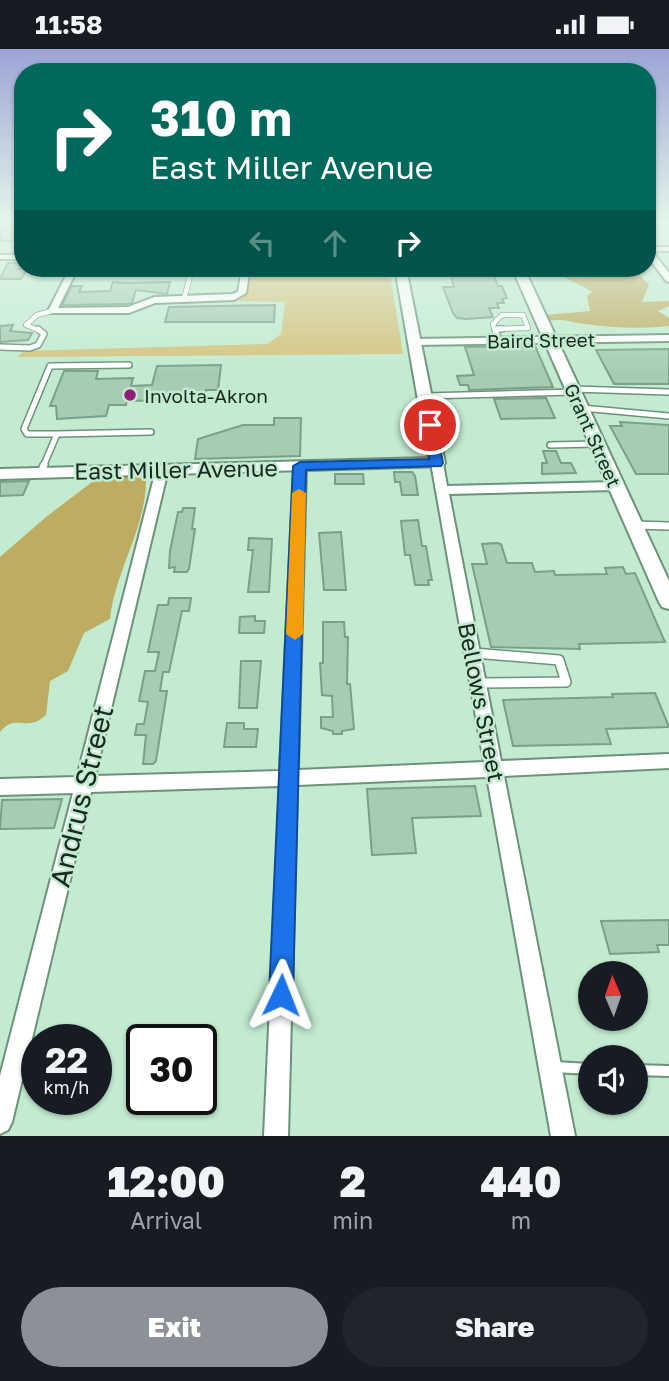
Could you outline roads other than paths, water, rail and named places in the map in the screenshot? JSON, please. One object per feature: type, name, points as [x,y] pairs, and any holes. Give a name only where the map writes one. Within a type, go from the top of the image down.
[{"type":"street","points":[[70,277],[54,311],[129,310],[150,300],[237,296],[243,293],[245,277]]},
{"type":"street","name":"Bellows Street","points":[[402,277],[563,1136]]},
{"type":"street","name":"Grant Street","points":[[522,277],[669,601]]},
{"type":"street","name":"Baird Street","points":[[414,342],[669,338]]},
{"type":"street","name":"East Miller Avenue","points":[[0,474],[437,463]]},
{"type":"street","points":[[276,1136],[300,466]]},
{"type":"street","name":"Andrus Street","points":[[0,1122],[162,470]]},
{"type":"street","points":[[442,490],[615,486]]},
{"type":"street","points":[[0,787],[290,778],[669,761]]},
{"type":"lane","points":[[184,299],[190,277]]},
{"type":"lane","points":[[0,347],[30,348],[38,345],[44,334],[37,328],[26,325],[29,319],[42,312],[54,311]]},
{"type":"lane","points":[[495,329],[528,328],[523,315],[502,315],[493,324],[499,341]]},
{"type":"lane","points":[[130,365],[50,366],[24,429],[27,434],[150,432]]},
{"type":"lane","points":[[424,396],[573,391],[669,392]]},
{"type":"lane","points":[[581,408],[669,416]]},
{"type":"lane","points":[[41,473],[57,434]]},
{"type":"lane","points":[[550,445],[597,444]]},
{"type":"lane","points":[[633,525],[669,526]]},
{"type":"lane","points":[[474,653],[558,660],[566,682],[479,683]]},
{"type":"lane","points":[[550,1067],[578,1068]]},
{"type":"lane","points":[[648,1070],[669,1071]]},
{"type":"place","name":"Involta-Akron","points":[[130,395]]}]
